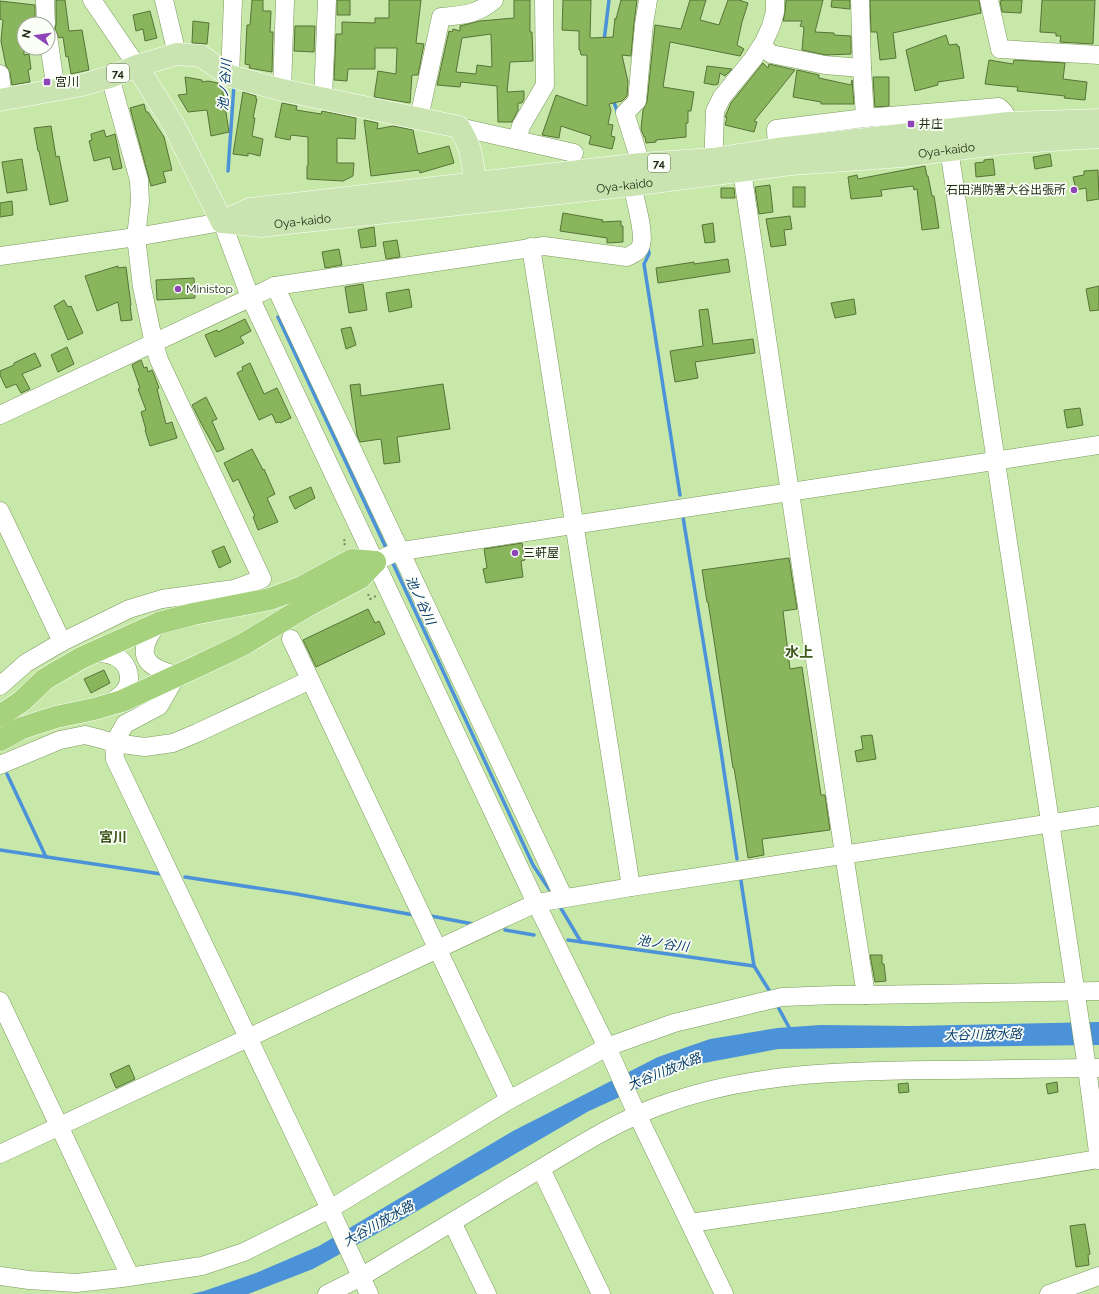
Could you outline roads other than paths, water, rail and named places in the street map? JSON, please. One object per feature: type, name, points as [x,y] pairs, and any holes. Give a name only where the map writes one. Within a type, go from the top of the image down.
[{"type":"highway","points":[[0,716],[22,701],[44,679],[92,653],[158,624],[193,614],[270,599],[302,587],[352,560],[388,556]]},
{"type":"highway","points":[[0,740],[22,728],[56,716],[122,701],[244,644],[305,607],[360,578],[388,556]]},
{"type":"main road","name":"74","points":[[2,100],[82,85],[177,54],[201,56],[234,77],[282,90],[459,127]]},
{"type":"main road","name":"74","points":[[137,66],[174,126],[222,222]]},
{"type":"main road","name":"Oya-kaido","points":[[222,222],[261,226],[632,186],[713,167],[776,149],[1009,123],[1099,120]]},
{"type":"main road","points":[[459,127],[471,151],[475,183]]},
{"type":"main road","name":"Oya-kaido","points":[[222,222],[250,209],[641,164],[713,167],[742,171],[790,164],[903,156],[1005,143],[1099,137]]},
{"type":"street","points":[[45,0],[46,16]]},
{"type":"street","points":[[92,0],[137,66]]},
{"type":"street","points":[[164,0],[177,54]]},
{"type":"street","points":[[233,0],[234,77]]},
{"type":"street","points":[[282,90],[285,0]]},
{"type":"street","points":[[323,99],[327,0]]},
{"type":"street","points":[[419,118],[441,17],[477,12],[494,0]]},
{"type":"street","points":[[517,140],[521,126],[545,85],[544,0]]},
{"type":"street","points":[[641,164],[625,113],[637,101],[644,24],[648,0]]},
{"type":"street","points":[[713,167],[716,112],[722,97],[753,59],[762,45],[771,26],[775,12],[775,0]]},
{"type":"street","points":[[860,0],[865,118]]},
{"type":"street","points":[[989,0],[1000,49],[1099,55]]},
{"type":"street","points":[[762,45],[771,54],[825,65],[862,68]]},
{"type":"street","points":[[51,56],[56,91]]},
{"type":"street","points":[[0,74],[2,100]]},
{"type":"street","points":[[0,686],[26,662],[62,642],[129,609],[162,599],[234,589],[262,579],[159,360],[154,344],[142,287],[136,237],[140,202],[139,180],[110,77]]},
{"type":"street","points":[[776,149],[776,129],[865,118],[999,107],[1004,112],[1009,123]]},
{"type":"street","points":[[459,127],[574,154]]},
{"type":"street","points":[[690,1223],[1099,1160],[1093,1068],[1074,991],[949,149]]},
{"type":"street","points":[[742,171],[866,995]]},
{"type":"street","points":[[0,415],[276,286],[531,247],[544,246],[627,257],[636,252],[641,245],[642,236],[632,186]]},
{"type":"street","points":[[0,256],[136,237],[222,222],[250,297],[388,556],[564,898]]},
{"type":"street","points":[[531,247],[630,887]]},
{"type":"street","points":[[276,286],[388,556],[536,903],[607,1047],[636,1113],[724,1294]]},
{"type":"street","points":[[388,556],[574,524],[1099,444]]},
{"type":"street","points":[[0,511],[62,642]]},
{"type":"street","points":[[158,624],[148,638],[145,648],[146,658],[151,665],[160,671],[177,675],[158,706],[125,724],[114,743],[115,759],[330,1209],[369,1294]]},
{"type":"street","points":[[291,639],[509,1100]]},
{"type":"street","points":[[92,653],[114,656],[121,660],[128,668],[129,679],[126,689],[119,697],[106,705]]},
{"type":"street","points":[[0,765],[60,740],[85,736],[101,738],[114,743],[145,747],[173,743],[310,680]]},
{"type":"street","points":[[0,1154],[536,903],[630,887],[1099,816]]},
{"type":"street","points":[[0,1276],[29,1280],[76,1283],[202,1266],[244,1252],[330,1209],[509,1100],[607,1047],[674,1023],[782,997],[1099,991]]},
{"type":"street","points":[[0,1000],[130,1276]]},
{"type":"street","points":[[327,1294],[636,1113],[704,1091],[739,1083],[785,1076],[870,1071],[1093,1068]]},
{"type":"street","points":[[541,1169],[601,1294]]},
{"type":"street","points":[[452,1222],[487,1294]]},
{"type":"street","points":[[1049,1294],[1099,1276]]},
{"type":"water","name":"大谷川放水路","points":[[1099,1022],[1099,1045],[778,1049],[704,1063],[668,1075],[589,1111],[405,1218],[313,1269],[248,1294],[191,1294],[256,1273],[319,1246],[513,1131],[658,1057],[710,1039],[777,1028],[821,1025],[910,1026]]},
{"type":"waterway","points":[[604,41],[609,0]]},
{"type":"waterway","name":"池ノ谷川","points":[[228,171],[234,85]]},
{"type":"waterway","points":[[613,99],[618,114]]},
{"type":"waterway","points":[[648,247],[649,254],[644,264],[680,495]]},
{"type":"waterway","name":"池ノ谷川","points":[[278,317],[387,550]]},
{"type":"waterway","points":[[683,517],[737,859]]},
{"type":"waterway","name":"池ノ谷川","points":[[391,559],[533,865],[549,889]]},
{"type":"waterway","points":[[7,774],[46,857]]},
{"type":"waterway","points":[[0,850],[161,874]]},
{"type":"waterway","points":[[185,877],[296,894],[414,915]]},
{"type":"waterway","points":[[741,881],[754,966],[772,995]]},
{"type":"waterway","name":"池ノ谷川","points":[[559,905],[581,942]]},
{"type":"waterway","points":[[431,916],[473,924]]},
{"type":"waterway","points":[[505,930],[534,935]]},
{"type":"waterway","name":"池ノ谷川","points":[[568,940],[754,966]]},
{"type":"waterway","name":"池ノ谷川","points":[[778,1007],[791,1031]]},
{"type":"place","name":"宮川","points":[[47,82]]},
{"type":"place","name":"井庄","points":[[911,124]]},
{"type":"place","name":"石田消防署大谷出張所","points":[[1074,190]]},
{"type":"place","name":"Ministop","points":[[178,289]]},
{"type":"place","name":"三軒屋","points":[[515,553]]},
{"type":"district","name":"水上","points":[[799,652]]},
{"type":"district","name":"宮川","points":[[113,837]]}]
